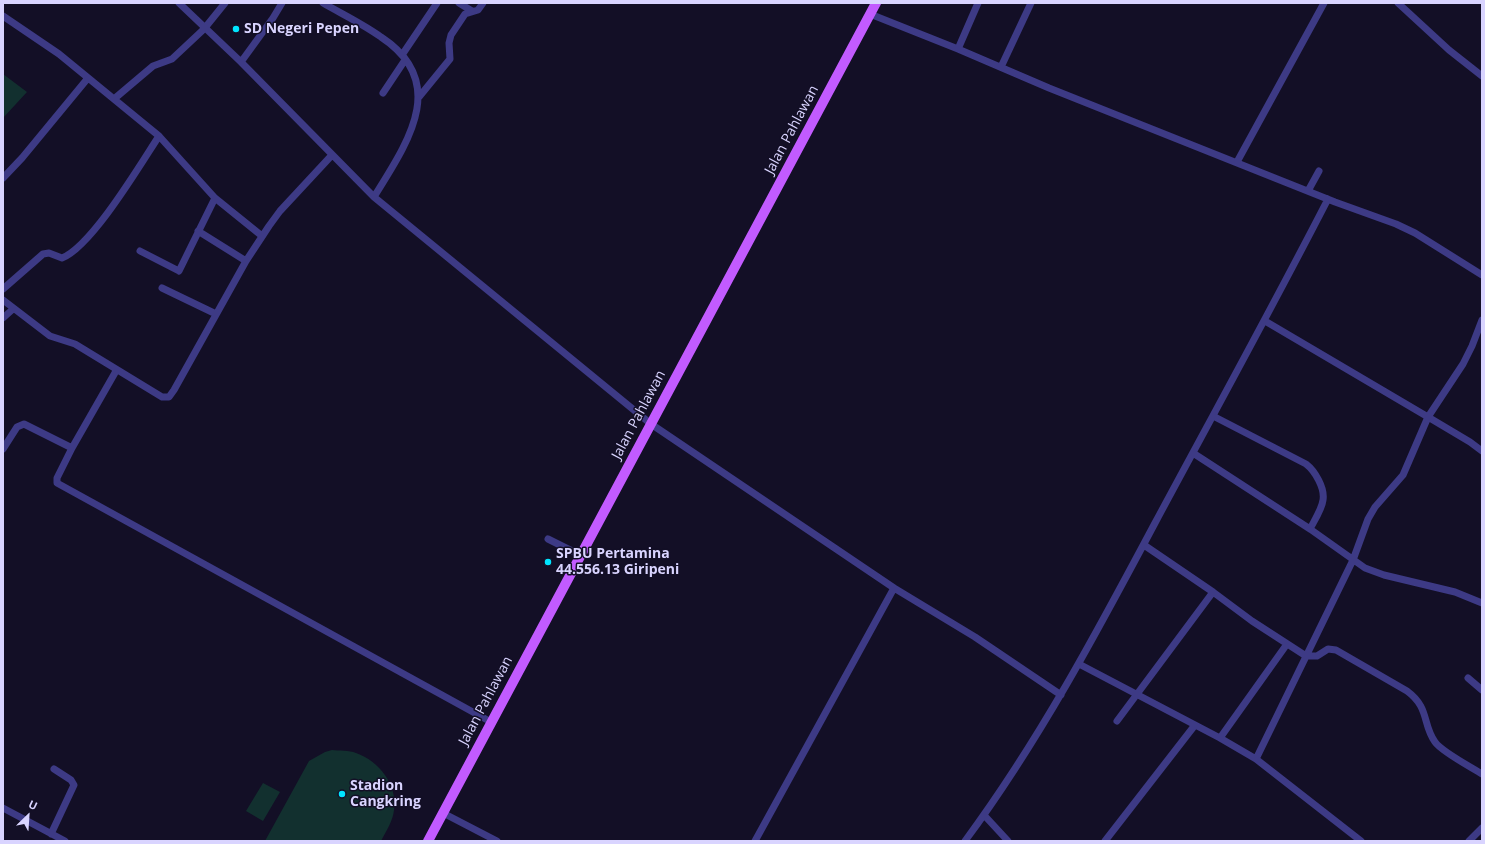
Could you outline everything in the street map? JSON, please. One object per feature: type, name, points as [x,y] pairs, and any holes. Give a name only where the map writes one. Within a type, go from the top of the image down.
[{"type":"main road","name":"Jalan Pahlawan","points":[[428,841],[876,3]]},
{"type":"street","points":[[179,3],[204,29],[241,62],[374,197],[650,424],[894,588],[975,637],[1061,695]]},
{"type":"street","points":[[114,99],[153,66],[172,59],[204,29],[225,3]]},
{"type":"street","points":[[241,62],[282,3]]},
{"type":"street","points":[[323,3],[382,37],[403,58],[416,83],[418,98],[412,130],[404,149],[374,197]]},
{"type":"street","points":[[383,93],[437,3]]},
{"type":"street","points":[[459,3],[472,11]]},
{"type":"street","points":[[418,98],[450,59],[449,43],[451,35],[464,14],[478,10],[483,3]]},
{"type":"street","points":[[958,49],[978,3]]},
{"type":"street","points":[[1001,67],[1031,3]]},
{"type":"street","points":[[1237,162],[1324,3]]},
{"type":"street","points":[[1398,3],[1449,50],[1482,76]]},
{"type":"street","points":[[870,14],[958,49],[1049,88],[1415,233],[1482,275]]},
{"type":"street","points":[[3,16],[59,54],[159,136],[215,198],[262,236]]},
{"type":"street","points":[[3,178],[22,158],[88,78]]},
{"type":"street","points":[[3,289],[43,254],[49,253],[62,258],[67,256],[86,239],[122,193],[159,136]]},
{"type":"street","points":[[3,300],[50,336],[75,344],[116,371],[162,397],[169,397],[246,261],[262,236],[280,211],[332,155]]},
{"type":"street","points":[[1308,191],[1319,171]]},
{"type":"street","points":[[140,251],[178,271],[215,198]]},
{"type":"street","points":[[965,841],[984,815],[1061,695],[1079,664],[1265,321],[1328,199]]},
{"type":"street","points":[[198,231],[246,261]]},
{"type":"street","points":[[162,288],[216,314]]},
{"type":"street","points":[[3,318],[13,309]]},
{"type":"street","points":[[1256,759],[1353,560],[1368,519],[1375,507],[1403,475],[1428,417],[1463,364],[1482,320]]},
{"type":"street","points":[[1265,321],[1428,417],[1482,451]]},
{"type":"street","points":[[116,371],[72,448],[57,478],[57,483],[491,722]]},
{"type":"street","points":[[1213,416],[1306,464],[1314,470],[1320,485],[1323,500],[1310,529]]},
{"type":"street","points":[[3,449],[16,427],[24,424],[72,448]]},
{"type":"street","points":[[1193,453],[1310,529],[1353,560],[1374,572],[1455,592],[1482,603]]},
{"type":"street","points":[[548,539],[580,555]]},
{"type":"street","points":[[1144,545],[1306,656],[1317,656],[1328,649],[1336,650],[1407,691],[1418,701],[1425,712],[1436,744],[1482,774]]},
{"type":"street","points":[[755,841],[894,588]]},
{"type":"street","points":[[1117,722],[1213,592]]},
{"type":"street","points":[[1220,738],[1287,644]]},
{"type":"street","points":[[1079,664],[1220,738],[1256,759],[1361,841]]},
{"type":"street","points":[[1468,678],[1482,690]]},
{"type":"street","points":[[1104,841],[1195,725]]},
{"type":"street","points":[[51,834],[74,785],[71,780],[54,769]]},
{"type":"street","points":[[3,808],[65,841]]},
{"type":"street","points":[[443,813],[497,841]]},
{"type":"street","points":[[984,815],[1008,841]]},
{"type":"street","points":[[1469,841],[1482,828]]},
{"type":"green space","points":[[3,74],[27,92],[3,118]]},
{"type":"green space","name":"Stadion Cangkring","points":[[332,750],[350,751],[364,757],[379,768],[390,783],[393,792],[394,810],[391,822],[381,841],[265,841],[309,761],[325,752]]},
{"type":"green space","points":[[263,783],[280,792],[263,821],[246,811]]},
{"type":"place","name":"SD Negeri Pepen","points":[[236,29]]},
{"type":"place","name":"SPBU Pertamina 44.556.13 Giripeni","points":[[548,562]]},
{"type":"place","name":"Stadion Cangkring","points":[[342,794]]}]
